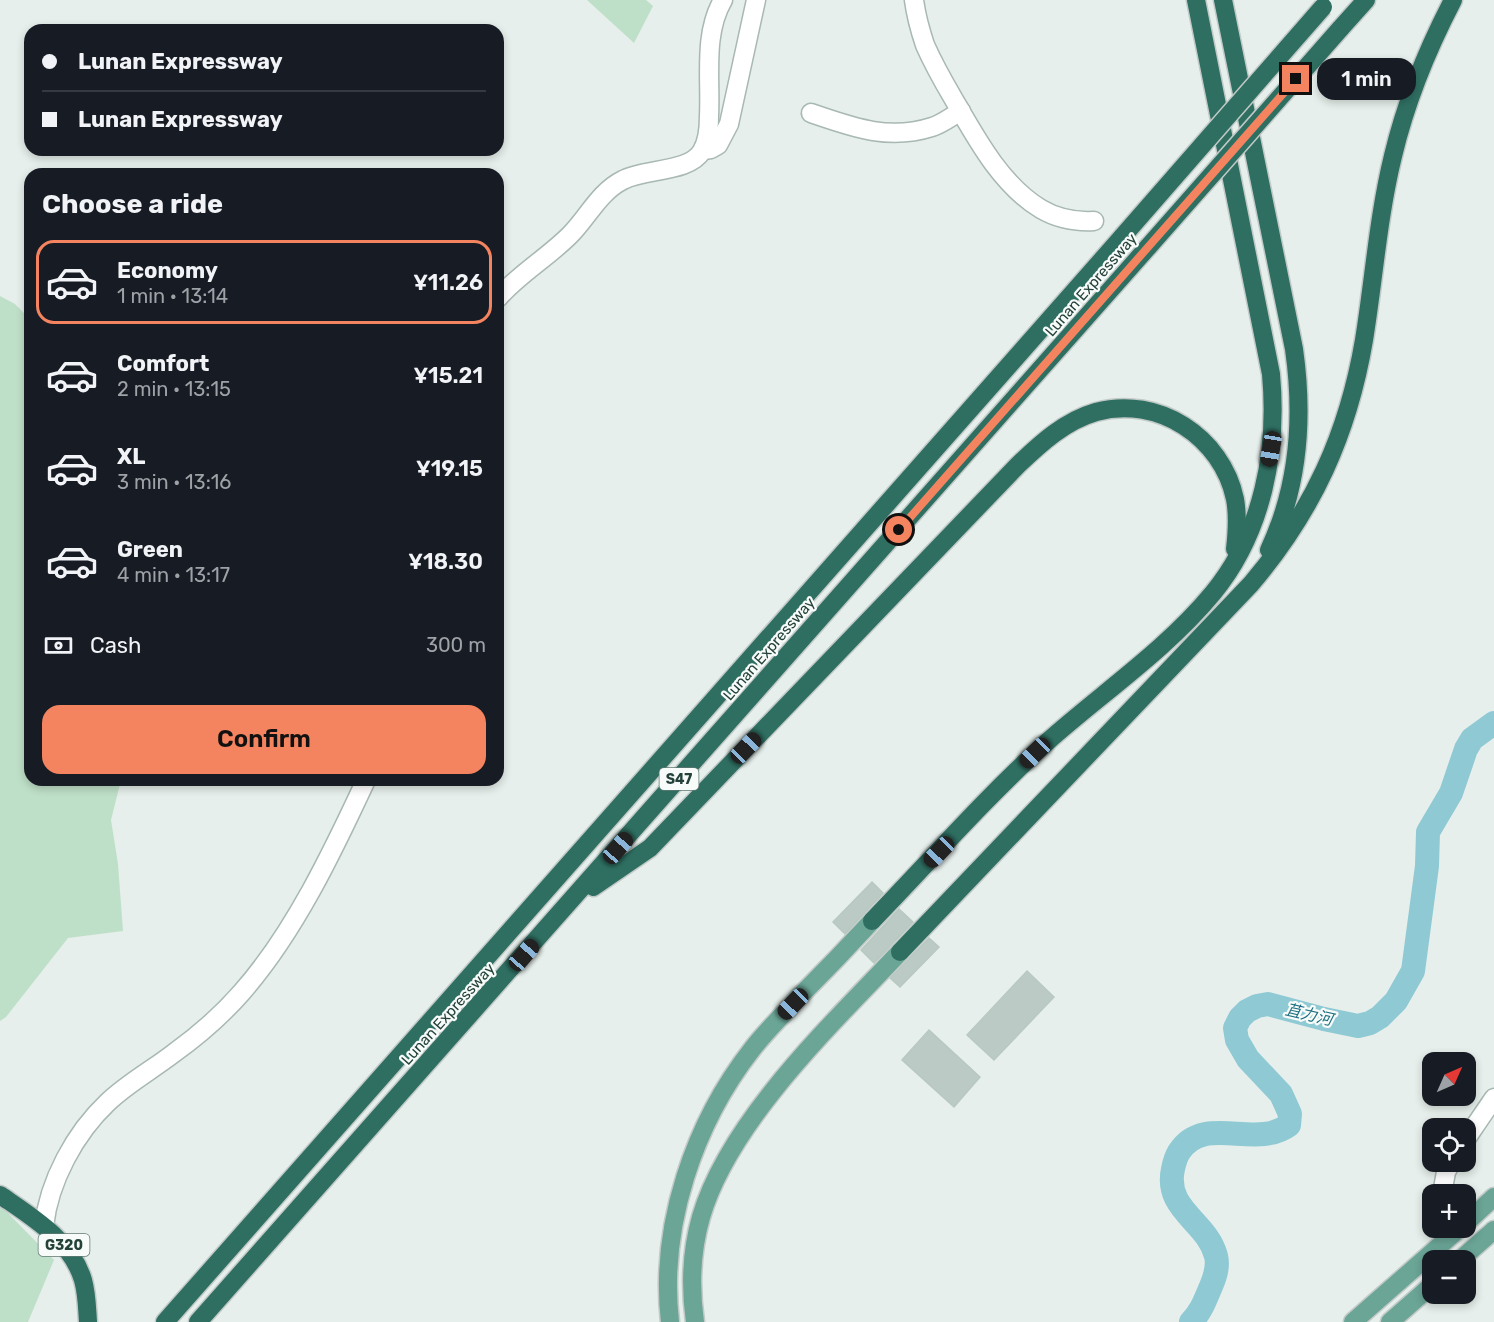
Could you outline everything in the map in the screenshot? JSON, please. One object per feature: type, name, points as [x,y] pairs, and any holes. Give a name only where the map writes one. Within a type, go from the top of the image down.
[{"type":"highway","points":[[872,921],[1046,743],[1192,615],[1219,585],[1228,570],[1246,538],[1263,492],[1271,449],[1273,398],[1268,354],[1197,0]]},
{"type":"highway","points":[[1223,0],[1292,338],[1299,384],[1299,438],[1293,484],[1277,532],[1251,584]]},
{"type":"highway","name":"Lunan Expressway","points":[[204,1316],[1366,0]]},
{"type":"highway","points":[[900,952],[1251,584],[1286,541],[1310,502],[1338,440],[1360,362],[1383,202],[1398,136],[1420,70],[1453,0]]},
{"type":"highway","name":"Lunan Expressway","points":[[165,1322],[1326,3]]},
{"type":"highway","points":[[571,902],[650,848],[1018,465],[1049,436],[1072,421],[1098,411],[1120,408],[1137,409],[1172,419],[1189,428],[1204,442],[1223,467],[1235,498],[1237,536],[1228,570]]},
{"type":"highway","name":"G320","points":[[0,1195],[44,1226],[61,1241],[74,1259],[83,1280],[88,1322]]},
{"type":"main road","points":[[670,1322],[668,1286],[670,1248],[690,1163],[709,1116],[727,1085],[754,1047],[872,921]]},
{"type":"main road","points":[[695,1322],[692,1286],[694,1251],[701,1219],[711,1189],[741,1134],[816,1041],[900,952]]},
{"type":"main road","points":[[1476,1214],[1494,1197]]},
{"type":"main road","points":[[1472,1250],[1494,1230]]},
{"type":"main road","points":[[1353,1322],[1443,1238]]},
{"type":"main road","points":[[1390,1322],[1422,1294]]},
{"type":"street","points":[[504,292],[570,235],[612,186],[637,174],[689,163],[703,150],[709,124],[711,40],[716,15],[723,0]]},
{"type":"street","points":[[703,150],[718,145],[729,124],[756,0]]},
{"type":"street","points":[[914,0],[926,45],[961,111],[994,164],[1033,204],[1062,219],[1094,221]]},
{"type":"street","points":[[811,113],[864,131],[894,134],[933,127],[961,111]]},
{"type":"street","points":[[44,1226],[56,1179],[80,1137],[101,1109],[126,1087],[201,1032],[242,992],[267,960],[323,868],[363,786]]},
{"type":"street","points":[[1476,1124],[1494,1098]]},
{"type":"green space","points":[[587,0],[646,0],[653,6],[634,43]]},
{"type":"green space","points":[[0,296],[15,304],[24,313],[24,786],[120,786],[111,820],[118,864],[123,931],[68,938],[6,1017],[0,1021]]},
{"type":"green space","points":[[0,1205],[54,1260],[28,1322],[0,1322]]},
{"type":"building","points":[[872,882],[883,893],[845,934],[833,922]]},
{"type":"building","points":[[899,909],[913,922],[874,963],[861,950]]},
{"type":"building","points":[[929,938],[939,947],[900,987],[890,978]]},
{"type":"building","points":[[1027,971],[1054,997],[994,1060],[967,1035]]},
{"type":"building","points":[[929,1030],[980,1077],[954,1107],[902,1060]]},
{"type":"waterway","name":"苴力河","points":[[1191,1322],[1202,1308],[1211,1287],[1216,1274],[1217,1260],[1204,1233],[1180,1205],[1175,1195],[1172,1183],[1175,1160],[1179,1152],[1190,1141],[1202,1135],[1261,1134],[1276,1132],[1289,1125],[1290,1114],[1281,1094],[1248,1059],[1237,1040],[1235,1028],[1240,1018],[1247,1011],[1268,1004],[1358,1026],[1380,1017],[1396,1001],[1413,971],[1427,866],[1428,832],[1451,793],[1466,749],[1472,739],[1494,723]]},
{"type":"route","points":[[899,530],[1296,79]]}]
